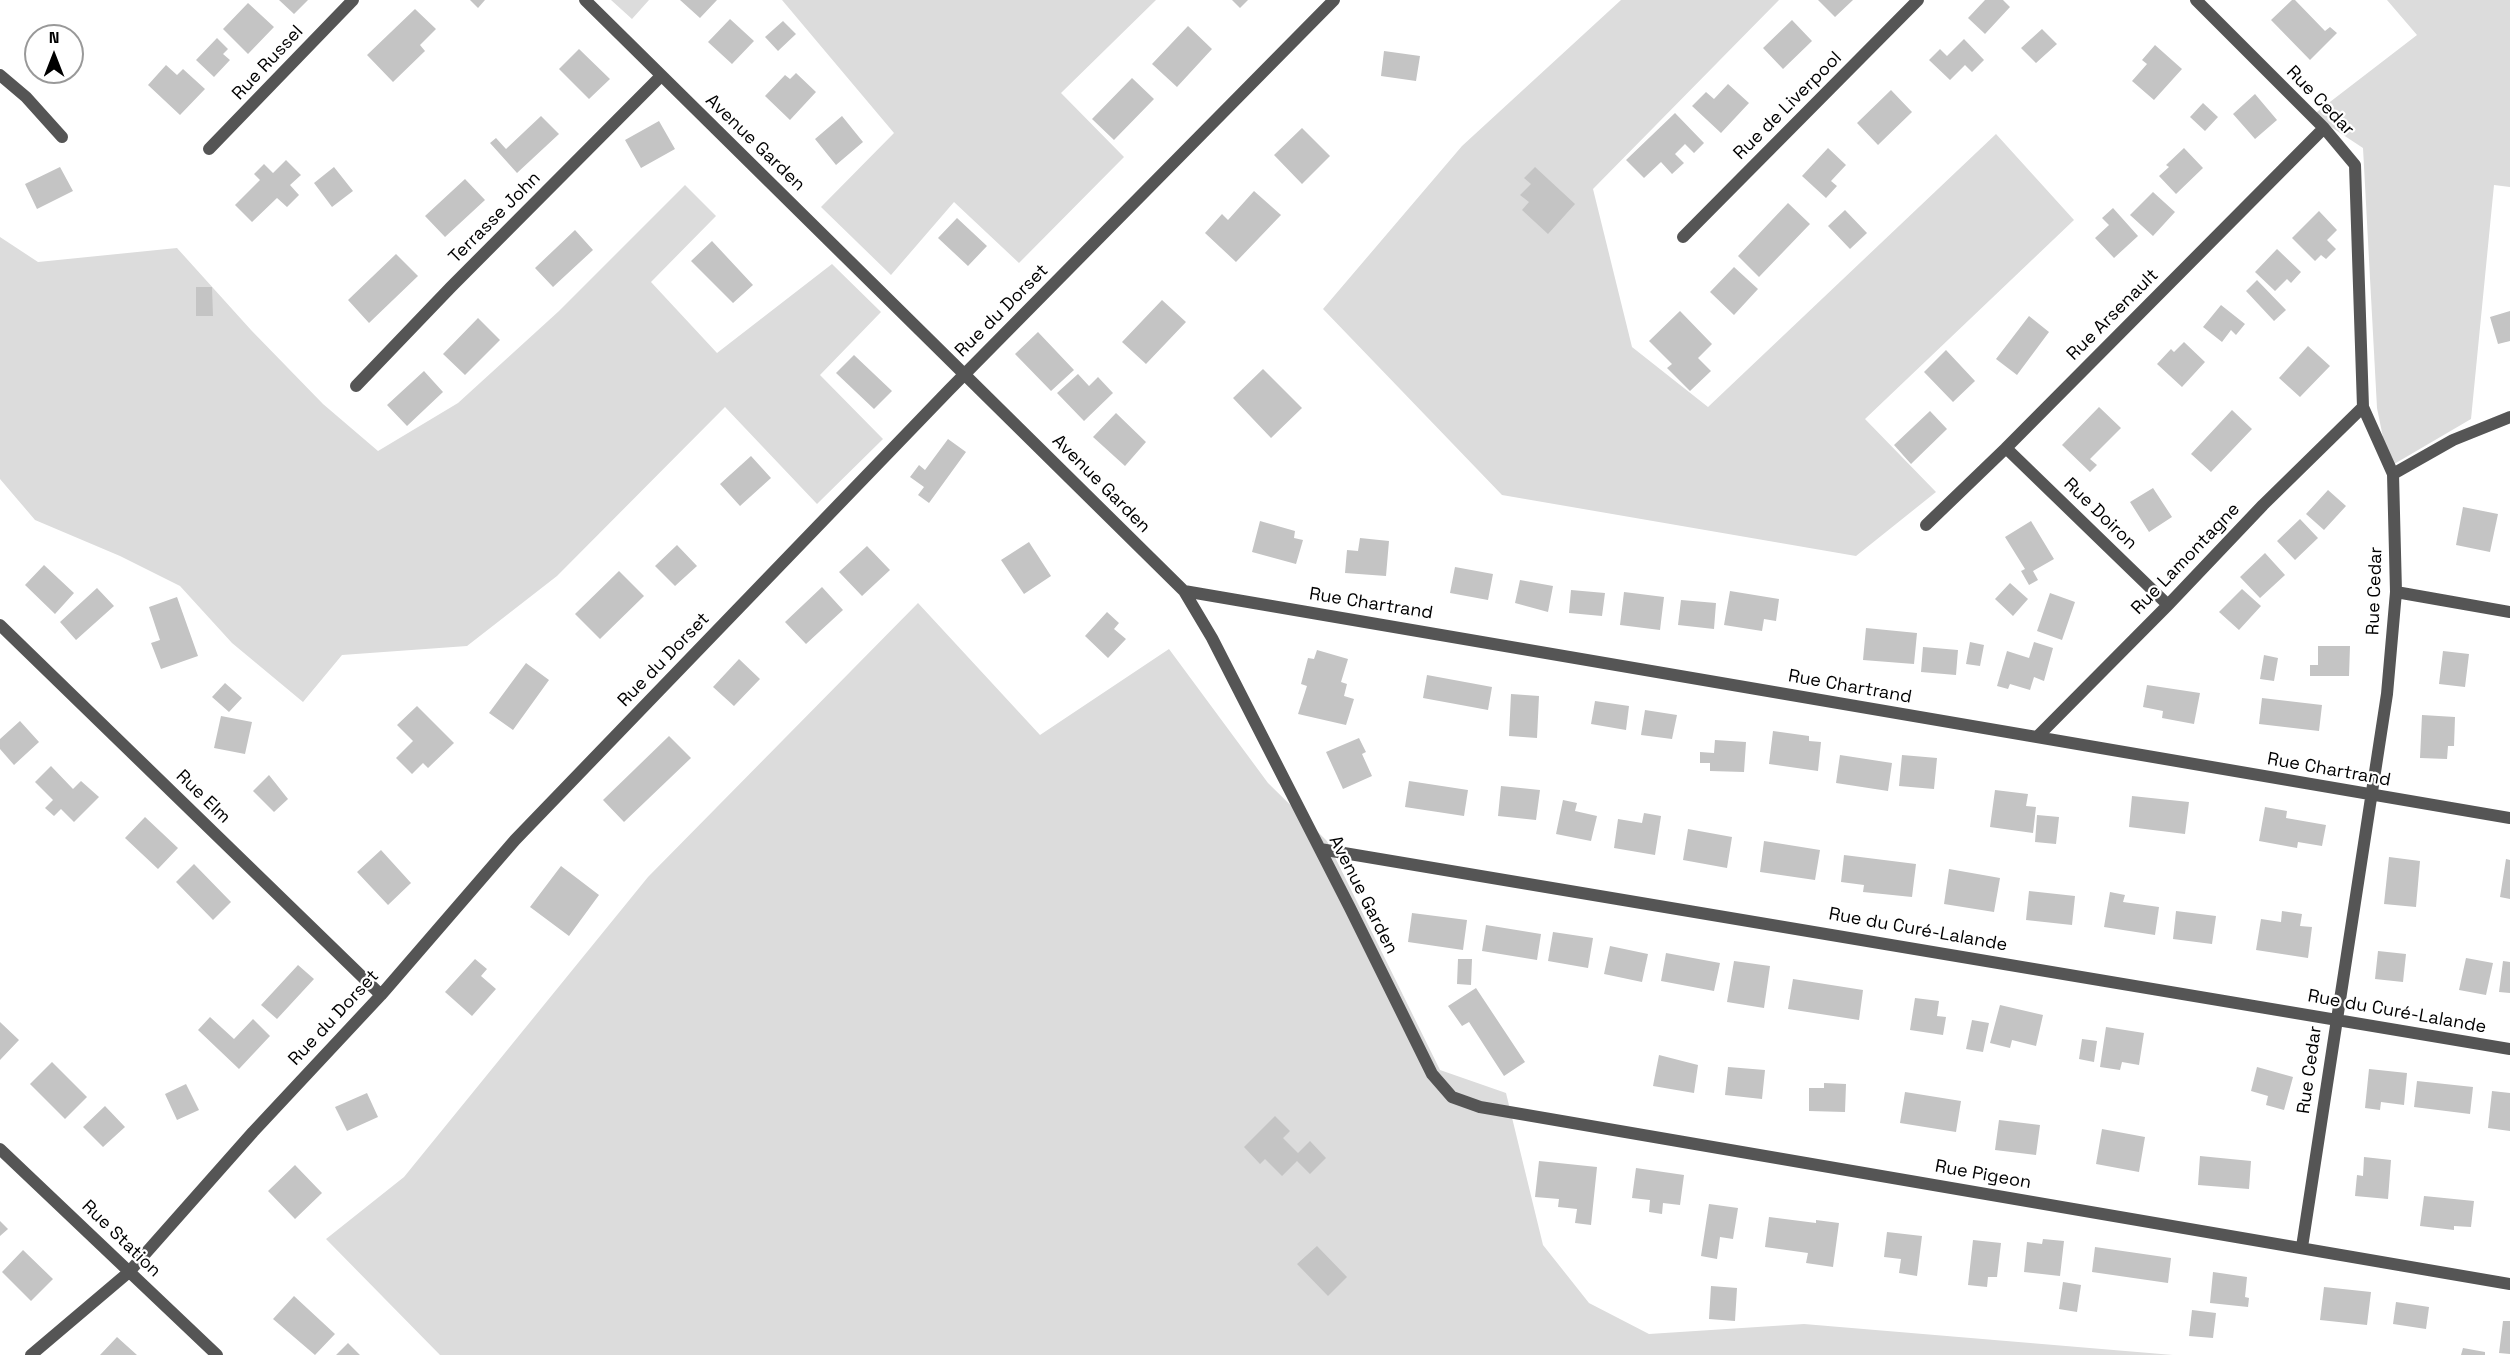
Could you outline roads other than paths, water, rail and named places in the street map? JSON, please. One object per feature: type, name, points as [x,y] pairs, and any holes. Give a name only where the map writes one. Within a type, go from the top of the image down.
[{"type":"street","name":"Rue Russel","points":[[209,149],[353,0]]},
{"type":"street","name":"Avenue Garden","points":[[585,0],[1184,591],[1212,638],[1432,1074],[1452,1096]]},
{"type":"street","name":"Rue du Dorset","points":[[31,1355],[129,1272],[381,995],[515,840],[965,375],[1334,0]]},
{"type":"street","name":"Rue de Liverpool","points":[[1683,237],[1918,0]]},
{"type":"street","name":"Rue Cedar","points":[[2196,0],[2324,128],[2355,165],[2363,407],[2393,474],[2396,592],[2387,694],[2302,1248]]},
{"type":"street","points":[[0,75],[26,97],[62,137]]},
{"type":"street","name":"Terrasse John","points":[[356,386],[661,76]]},
{"type":"street","name":"Rue Arsenault","points":[[1926,525],[2006,448],[2324,128]]},
{"type":"street","name":"Rue Lamontagne","points":[[2037,737],[2263,505],[2363,407]]},
{"type":"street","points":[[2393,474],[2453,440],[2510,417]]},
{"type":"street","name":"Rue Doiron","points":[[2006,448],[2168,605]]},
{"type":"street","name":"Rue Chartrand","points":[[1184,591],[2510,818]]},
{"type":"street","points":[[2396,592],[2510,612]]},
{"type":"street","name":"Rue Elm","points":[[0,625],[381,995]]},
{"type":"street","name":"Rue du Curé-Lalande","points":[[1320,849],[2510,1049]]},
{"type":"street","name":"Rue Pigeon","points":[[1452,1096],[1480,1107],[2510,1284]]},
{"type":"street","name":"Rue Station","points":[[0,1149],[217,1355]]}]
